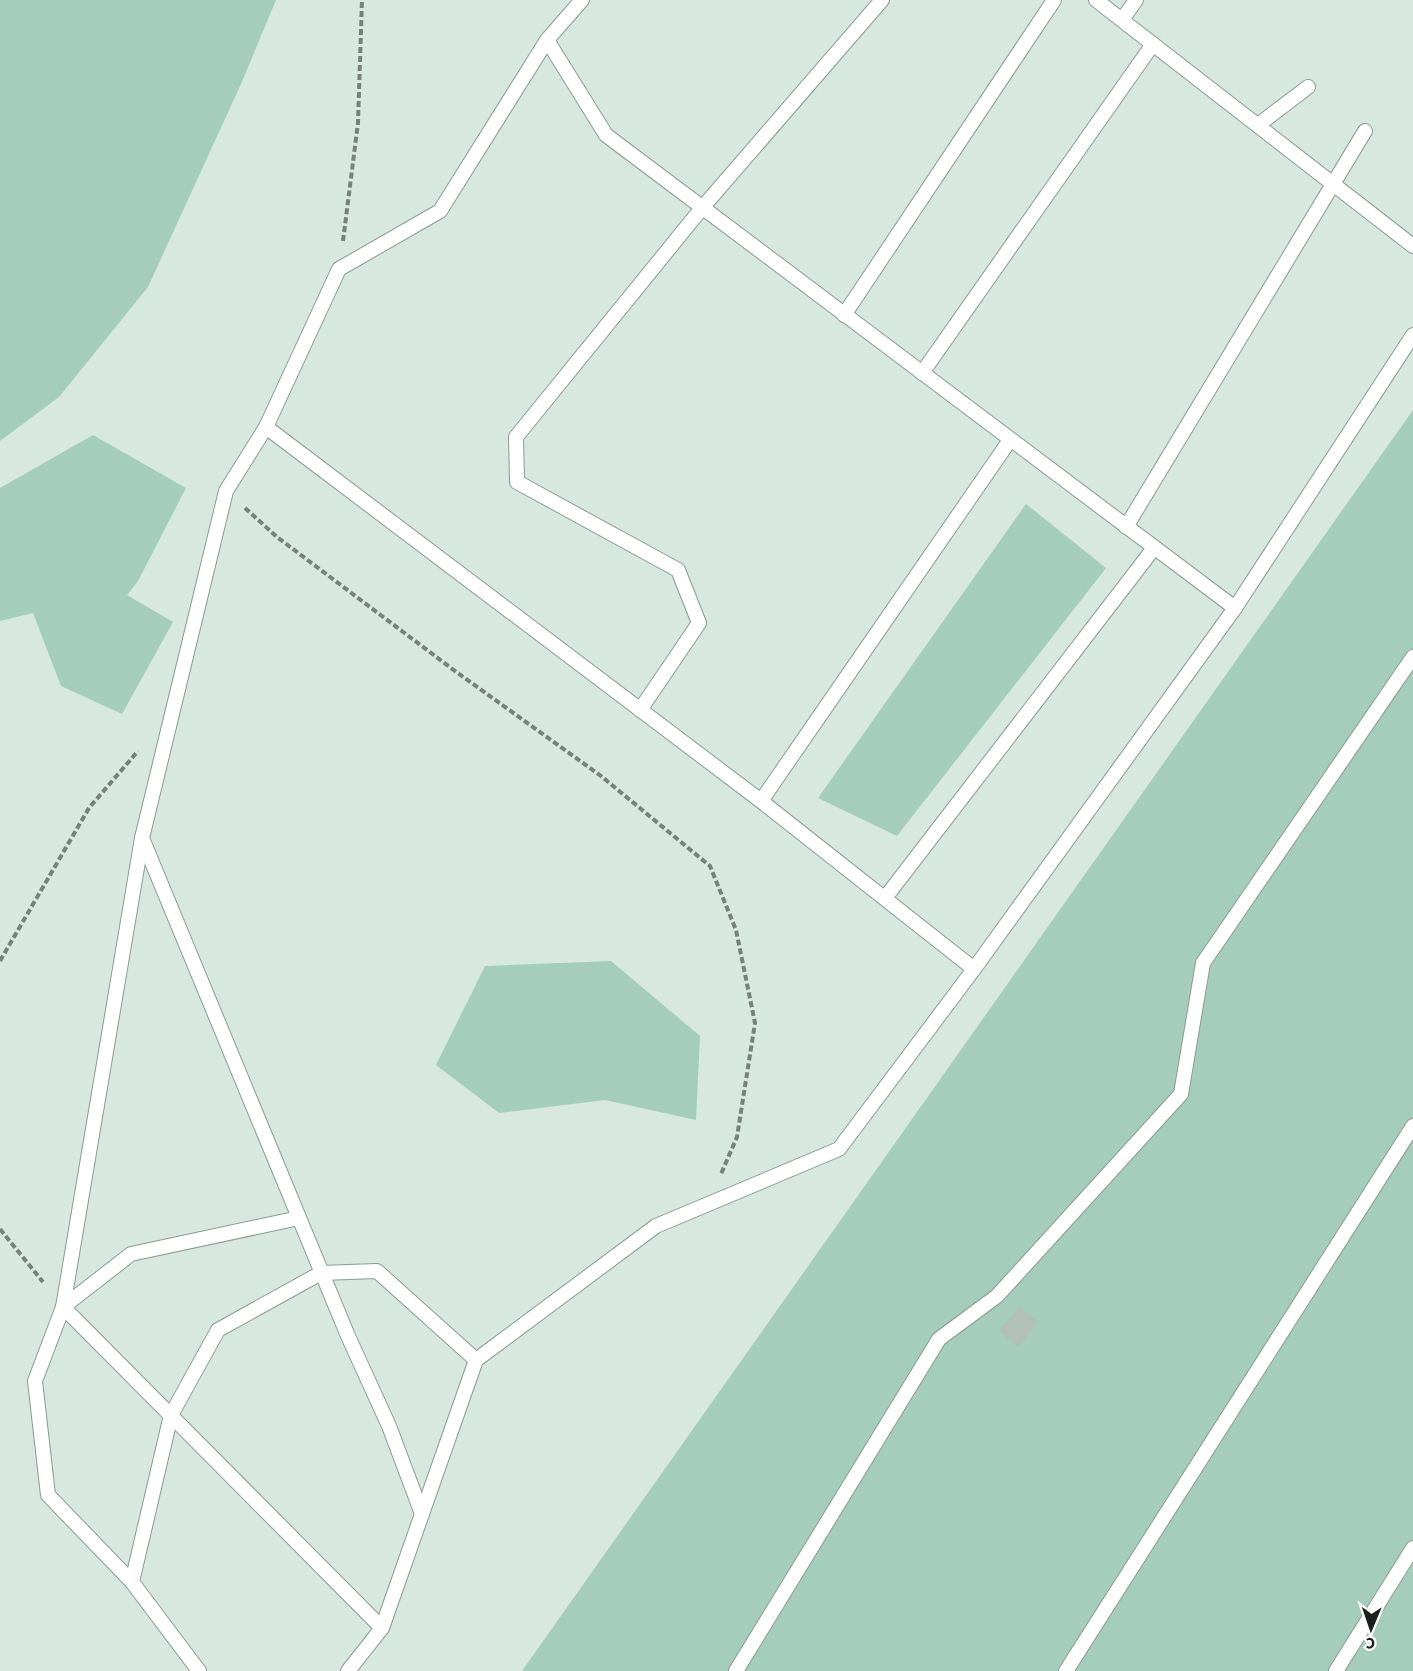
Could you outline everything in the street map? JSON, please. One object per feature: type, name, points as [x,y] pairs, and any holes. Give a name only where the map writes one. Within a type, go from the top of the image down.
[{"type":"lane","points":[[199,1671],[132,1582],[48,1495],[35,1381],[63,1307],[142,838],[226,491],[266,427],[339,269],[440,210],[547,40],[582,0]]},
{"type":"lane","points":[[640,710],[699,623],[678,570],[517,482],[516,437],[702,207],[882,0]]},
{"type":"lane","points":[[844,315],[1054,0]]},
{"type":"lane","points":[[1096,0],[1413,246]]},
{"type":"lane","points":[[1122,20],[1136,0]]},
{"type":"lane","points":[[547,40],[606,135],[1235,608]]},
{"type":"lane","points":[[922,373],[1153,44]]},
{"type":"lane","points":[[1257,125],[1308,87]]},
{"type":"lane","points":[[1126,527],[1365,131]]},
{"type":"lane","points":[[348,1671],[382,1628],[476,1360],[656,1227],[839,1149],[974,969],[1235,608],[1413,335]]},
{"type":"lane","points":[[266,427],[760,801],[974,969]]},
{"type":"lane","points":[[760,801],[1010,440]]},
{"type":"lane","points":[[885,898],[1154,548]]},
{"type":"lane","points":[[736,1671],[939,1339],[997,1296],[1181,1095],[1203,963],[1413,657]]},
{"type":"lane","points":[[142,838],[321,1272],[389,1426],[422,1514]]},
{"type":"lane","points":[[1066,1671],[1413,1126]]},
{"type":"lane","points":[[63,1307],[131,1254],[299,1218]]},
{"type":"lane","points":[[132,1582],[171,1416],[218,1330],[321,1272],[377,1271],[476,1360]]},
{"type":"lane","points":[[63,1307],[382,1628]]},
{"type":"lane","points":[[1336,1671],[1413,1548]]},
{"type":"path","points":[[339,269],[358,123],[362,0]]},
{"type":"path","points":[[226,491],[277,537],[601,776],[711,866],[736,930],[754,1023],[737,1137],[708,1204]]},
{"type":"path","points":[[0,962],[89,808],[143,745]]},
{"type":"path","points":[[0,1229],[63,1307]]},
{"type":"green space","points":[[0,0],[276,0],[241,84],[148,287],[59,397],[0,441]]},
{"type":"green space","points":[[1413,410],[1413,1671],[522,1671]]},
{"type":"green space","points":[[93,435],[186,488],[138,581],[127,595],[173,622],[122,714],[61,686],[33,613],[0,621],[0,488]]},
{"type":"green space","points":[[1026,504],[1106,568],[897,836],[818,798]]},
{"type":"green space","points":[[611,961],[700,1036],[696,1120],[605,1100],[499,1113],[436,1065],[485,966]]},
{"type":"building","points":[[1019,1306],[1038,1322],[1018,1347],[999,1331]]}]
